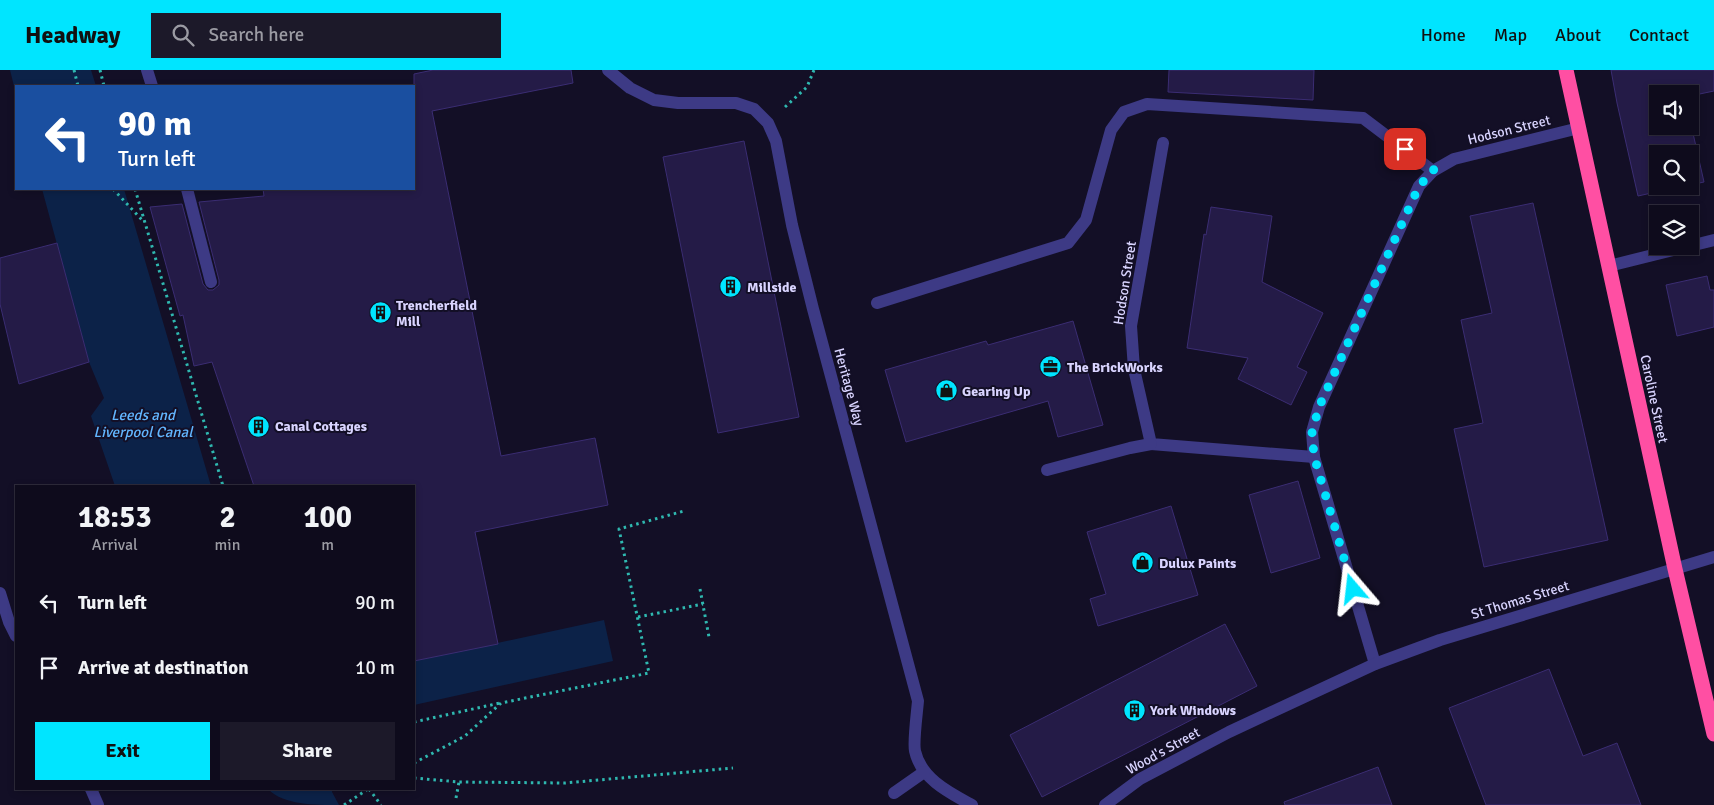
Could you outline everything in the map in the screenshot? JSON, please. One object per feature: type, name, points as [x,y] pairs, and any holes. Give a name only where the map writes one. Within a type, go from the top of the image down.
[{"type":"highway","name":"Caroline Street","points":[[1566,70],[1675,569],[1714,734]]},
{"type":"street","points":[[147,70],[152,85]]},
{"type":"street","name":"Heritage Way","points":[[608,70],[630,88],[654,100],[678,104],[736,103],[754,109],[768,123],[776,141],[792,225],[813,309],[918,701],[915,751],[924,772],[943,789],[972,805]]},
{"type":"street","points":[[878,302],[1068,242],[1086,220],[1111,130],[1124,112],[1147,104],[1363,118],[1434,170]]},
{"type":"street","name":"Hodson Street","points":[[1375,664],[1314,456],[1312,432],[1319,407],[1419,186],[1434,170],[1454,159],[1579,128]]},
{"type":"street","name":"Hodson Street","points":[[1151,444],[1134,369],[1131,326],[1163,143]]},
{"type":"street","points":[[187,190],[211,282]]},
{"type":"street","points":[[1699,244],[1714,240]]},
{"type":"street","points":[[1609,266],[1654,255]]},
{"type":"street","points":[[1047,470],[1151,444],[1314,456]]},
{"type":"street","name":"St Thomas Street","points":[[1375,664],[1440,640],[1714,557]]},
{"type":"street","points":[[0,593],[9,622],[15,634]]},
{"type":"street","name":"Wood's Street","points":[[1105,805],[1140,779],[1229,732],[1375,664]]},
{"type":"street","points":[[894,793],[924,772]]},
{"type":"street","points":[[91,790],[98,805]]},
{"type":"path","points":[[74,70],[78,85]]},
{"type":"path","points":[[100,70],[104,85]]},
{"type":"path","points":[[768,123],[807,87],[814,70]]},
{"type":"path","points":[[114,190],[145,223]]},
{"type":"path","points":[[135,190],[224,485]]},
{"type":"path","points":[[415,722],[649,673],[619,529],[684,511]]},
{"type":"path","points":[[700,589],[709,637]]},
{"type":"path","points":[[638,617],[703,604]]},
{"type":"path","points":[[415,763],[465,736],[501,703]]},
{"type":"path","points":[[415,778],[459,782],[565,783],[733,768]]},
{"type":"path","points":[[456,798],[459,782]]},
{"type":"path","points":[[344,805],[366,790]]},
{"type":"path","points":[[369,790],[381,805]]},
{"type":"water","points":[[10,70],[91,70],[96,85],[15,85],[15,90]]},
{"type":"water","name":"Leeds and Liverpool Canal","points":[[42,190],[124,190],[211,485],[115,485],[91,416],[104,398],[89,362]]},
{"type":"water","points":[[604,620],[613,661],[415,705],[415,661]]},
{"type":"water","points":[[269,790],[332,790],[339,805],[300,803],[274,794]]},
{"type":"building","name":"Trencherfield Mill","points":[[433,70],[571,70],[573,83],[432,111],[501,456],[595,438],[608,505],[475,532],[498,644],[415,661],[415,485],[254,485],[212,362],[194,366],[183,315],[180,316],[150,207],[182,204],[203,284],[208,290],[213,290],[219,285],[219,280],[199,202],[264,196],[263,190],[415,190],[414,74]]},
{"type":"building","points":[[1169,70],[1314,70],[1313,100],[1168,92]]},
{"type":"building","points":[[1611,70],[1714,70],[1714,91],[1699,94],[1699,85],[1649,85],[1649,135],[1693,135],[1696,145],[1649,145],[1649,194],[1638,196]]},
{"type":"building","name":"Millside","points":[[744,141],[799,417],[718,433],[663,157]]},
{"type":"building","points":[[1699,160],[1704,182],[1699,183]]},
{"type":"building","points":[[1533,203],[1608,540],[1484,567],[1454,429],[1483,423],[1461,320],[1492,313],[1470,216]]},
{"type":"building","points":[[1211,207],[1272,216],[1262,282],[1323,313],[1297,367],[1307,372],[1291,405],[1238,379],[1248,358],[1187,348],[1204,234],[1206,235]]},
{"type":"building","points":[[57,243],[89,362],[19,384],[0,304],[0,258]]},
{"type":"building","points":[[1707,276],[1710,290],[1714,290],[1714,327],[1677,336],[1666,285]]},
{"type":"building","points":[[1073,321],[1103,425],[1058,437],[1048,401],[906,442],[885,370],[986,341],[988,345]]},
{"type":"building","points":[[1298,481],[1320,558],[1271,573],[1249,495]]},
{"type":"building","name":"Dulux Paints","points":[[1171,506],[1198,595],[1098,626],[1090,599],[1106,594],[1087,532]]},
{"type":"building","name":"York Windows","points":[[1225,624],[1257,686],[1042,797],[1010,735]]},
{"type":"building","points":[[1549,669],[1583,756],[1617,743],[1641,805],[1486,805],[1449,708]]},
{"type":"building","points":[[1378,767],[1392,805],[1285,805],[1284,802]]},
{"type":"place","name":"Millside","points":[[731,287]]},
{"type":"place","name":"Trencherfield Mill","points":[[380,313]]},
{"type":"place","name":"The BrickWorks","points":[[1051,367]]},
{"type":"place","name":"Gearing Up","points":[[946,391]]},
{"type":"place","name":"Canal Cottages","points":[[259,426]]},
{"type":"place","name":"Dulux Paints","points":[[1143,563]]},
{"type":"place","name":"York Windows","points":[[1134,710]]},
{"type":"route","points":[[1353,589],[1314,456],[1312,432],[1319,407],[1419,186],[1434,170],[1405,149]]}]
